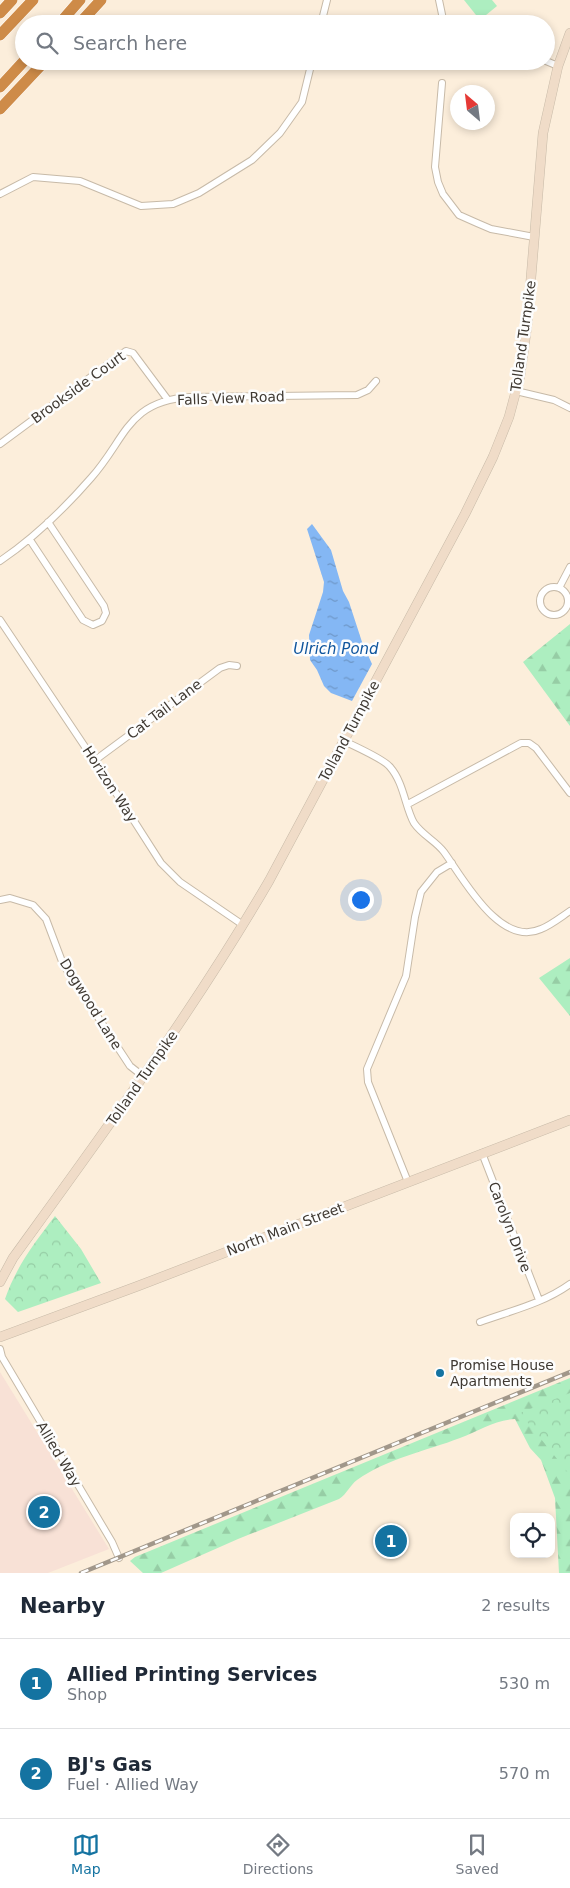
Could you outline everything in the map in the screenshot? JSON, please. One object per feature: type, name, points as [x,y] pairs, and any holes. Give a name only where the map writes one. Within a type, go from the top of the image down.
[{"type":"highway","points":[[0,13],[12,0]]},
{"type":"highway","points":[[19,15],[33,0]]},
{"type":"highway","points":[[67,15],[80,0]]},
{"type":"highway","points":[[87,15],[101,0]]},
{"type":"highway","points":[[0,35],[15,19]]},
{"type":"highway","points":[[0,86],[15,70]]},
{"type":"highway","points":[[0,109],[37,70]]},
{"type":"street","points":[[323,15],[327,0]]},
{"type":"street","points":[[440,0],[442,15]]},
{"type":"street","name":"Tolland Turnpike","points":[[0,1282],[13,1258],[144,1077],[243,925],[269,881],[344,741],[465,514],[493,457],[509,417],[520,376],[527,326],[543,133],[558,66],[570,33]]},
{"type":"street","points":[[0,194],[33,177],[80,181],[141,206],[173,204],[199,193],[252,160],[280,133],[302,102],[310,70]]},
{"type":"street","points":[[442,83],[435,167],[443,194],[459,215],[477,224],[491,229],[534,237]]},
{"type":"street","name":"Brookside Court","points":[[0,444],[126,350],[133,353],[168,400]]},
{"type":"street","name":"Falls View Road","points":[[0,561],[30,540],[92,477],[132,419],[148,408],[168,400],[197,396],[356,395],[367,391],[376,381]]},
{"type":"street","points":[[516,391],[549,399],[570,408]]},
{"type":"street","points":[[30,540],[83,620],[93,625],[102,621],[106,614],[104,606],[48,522]]},
{"type":"street","points":[[559,588],[570,567]]},
{"type":"street","points":[[559,588],[566,594],[566,607],[559,613],[550,614],[541,605],[541,596],[546,589],[559,588]]},
{"type":"street","name":"Horizon Way","points":[[0,620],[166,869],[180,882],[243,925]]},
{"type":"street","name":"Cat Tail Lane","points":[[94,761],[220,668],[228,665],[237,666]]},
{"type":"street","points":[[344,741],[389,766],[399,782],[414,822],[424,835],[440,847],[475,898],[490,914],[509,928],[526,932],[540,930],[570,911]]},
{"type":"street","points":[[408,804],[521,743],[528,743],[536,748],[570,793]]},
{"type":"street","points":[[408,1182],[368,1082],[367,1069],[406,976],[415,917],[421,892],[437,872],[452,864]]},
{"type":"street","name":"Dogwood Lane","points":[[0,900],[10,898],[33,905],[46,920],[63,964],[130,1066],[144,1077]]},
{"type":"street","name":"North Main Street","points":[[0,1336],[138,1286],[570,1120]]},
{"type":"street","name":"Carolyn Drive","points":[[482,1153],[539,1300]]},
{"type":"street","points":[[480,1322],[561,1291],[570,1284]]},
{"type":"street","name":"Allied Way","points":[[0,1350],[2,1357],[46,1433],[112,1542],[119,1558]]},
{"type":"shaded area","points":[[0,1372],[109,1549],[48,1573],[0,1573]]},
{"type":"green space","points":[[464,0],[492,0],[497,6],[486,15],[476,15]]},
{"type":"green space","points":[[570,624],[570,726],[523,662]]},
{"type":"green space","points":[[570,958],[570,1016],[539,978]]},
{"type":"green space","points":[[55,1216],[81,1249],[101,1283],[18,1312],[5,1299],[9,1287],[27,1255]]},
{"type":"green space","points":[[570,1378],[570,1573],[559,1573],[555,1498],[541,1460],[530,1448],[515,1419],[493,1424],[460,1438],[381,1466],[357,1480],[339,1499],[238,1539],[161,1573],[143,1573],[130,1561],[135,1557]]},
{"type":"green space","points":[[570,1393],[570,1475],[520,1413]]},
{"type":"water","name":"Ulrich Pond","points":[[312,524],[331,550],[343,591],[349,602],[362,642],[372,664],[352,701],[331,693],[324,686],[310,660],[309,635],[323,592],[324,582],[307,529]]},
{"type":"railway","points":[[81,1573],[570,1372]]},
{"type":"place","name":"Promise House Apartments","points":[[440,1373]]},
{"type":"place","name":"BJ's Gas","points":[[44,1512]]},
{"type":"place","name":"Allied Printing Services","points":[[391,1541]]}]
